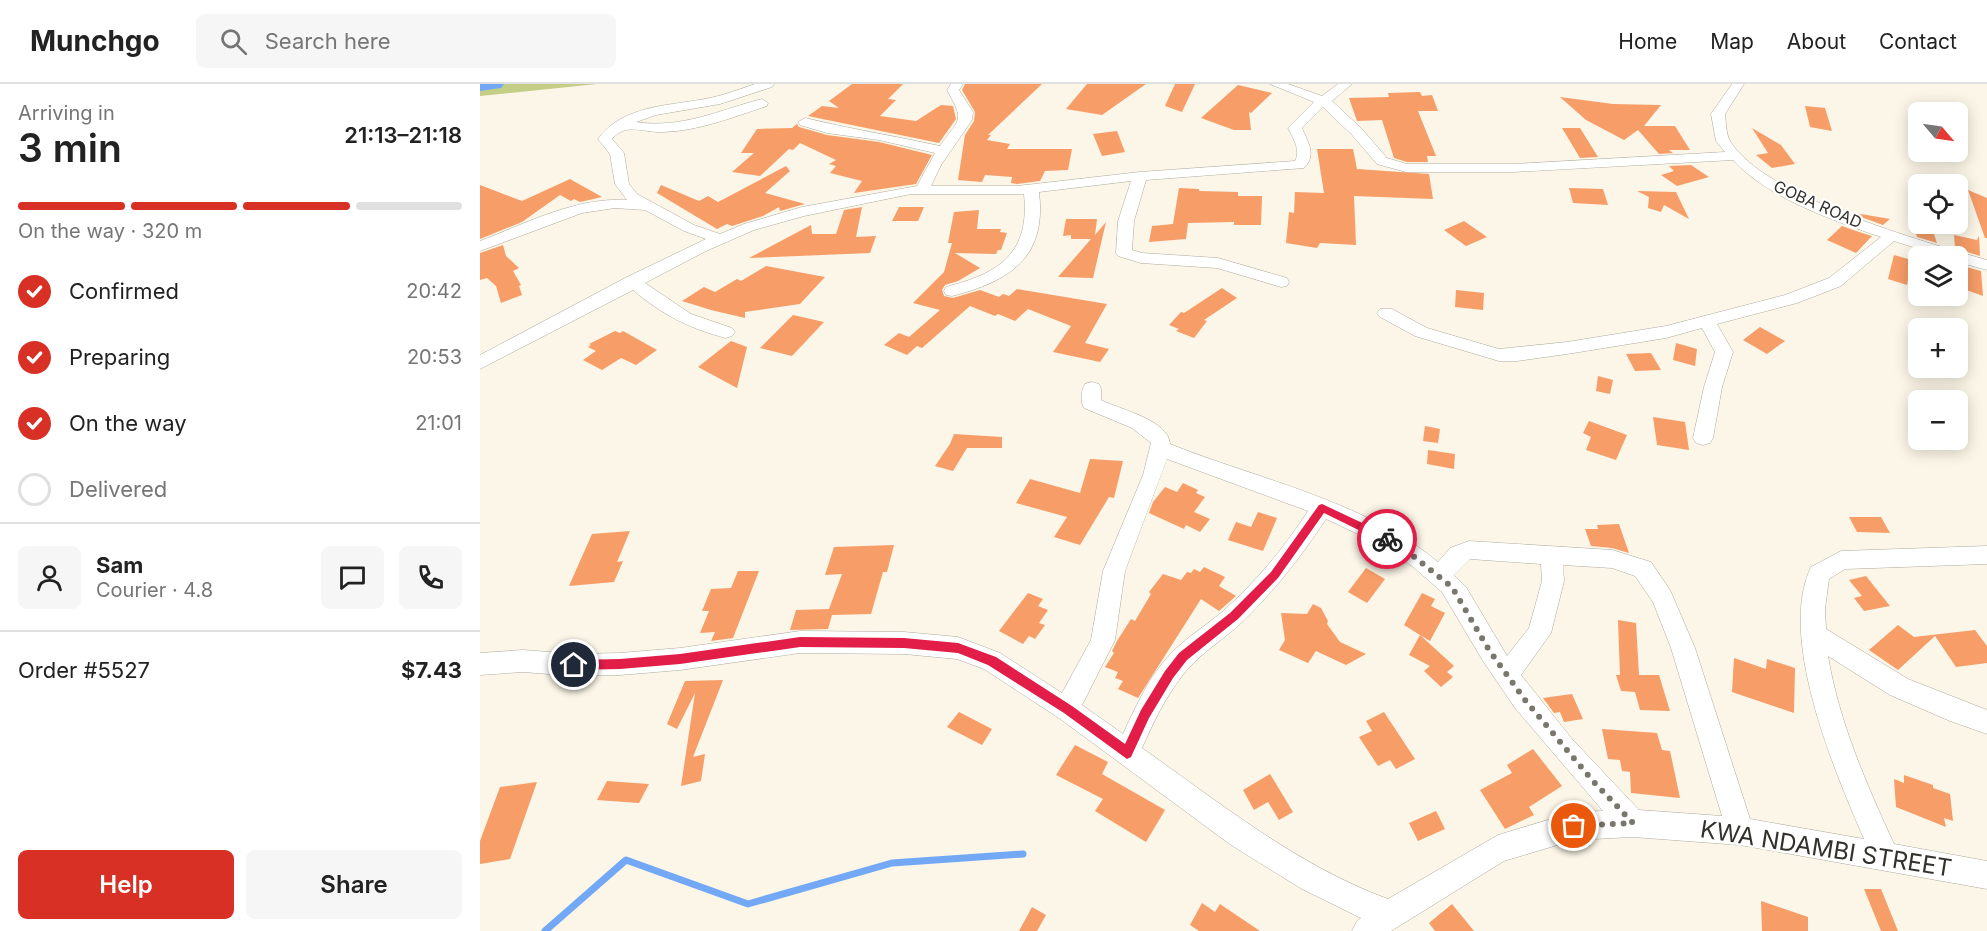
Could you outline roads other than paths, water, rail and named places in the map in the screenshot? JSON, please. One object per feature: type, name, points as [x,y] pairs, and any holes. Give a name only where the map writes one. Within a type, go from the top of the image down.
[{"type":"street","points":[[720,239],[689,228],[645,206],[624,189],[616,153],[605,139],[612,130],[658,110],[715,101],[768,84]]},
{"type":"street","points":[[922,190],[943,151],[965,120],[966,112],[953,90],[957,84]]},
{"type":"street","points":[[1276,84],[1324,101],[1357,132],[1382,161],[1406,168],[1514,168],[1733,156]]},
{"type":"street","points":[[480,363],[545,331],[633,281],[720,239],[749,227],[802,212],[889,193],[922,190],[1031,189],[1140,176],[1299,165],[1307,155],[1295,128],[1300,120],[1346,84]]},
{"type":"street","name":"GOBA ROAD","points":[[1738,84],[1718,114],[1720,135],[1733,156],[1756,176],[1799,199],[1890,237],[1987,265]]},
{"type":"street","points":[[623,124],[659,129],[686,128],[762,103]]},
{"type":"street","points":[[805,122],[827,129],[879,136],[943,151]]},
{"type":"street","points":[[1140,176],[1126,221],[1124,253],[1141,258],[1218,263],[1281,282]]},
{"type":"street","points":[[952,291],[999,273],[1017,259],[1033,223],[1031,189]]},
{"type":"street","points":[[480,246],[579,209],[615,204],[645,206]]},
{"type":"street","points":[[1386,313],[1421,332],[1465,346],[1509,356],[1666,332],[1791,299],[1835,282],[1890,237]]},
{"type":"street","points":[[633,281],[642,291],[675,314],[696,325],[726,332]]},
{"type":"street","points":[[1703,438],[1713,387],[1724,352],[1706,321]]},
{"type":"street","points":[[1068,710],[1074,690],[1091,665],[1103,639],[1111,579],[1123,544],[1139,512],[1161,441],[1131,418],[1091,403],[1092,389]]},
{"type":"street","points":[[1160,448],[1215,472],[1322,508],[1407,551],[1440,576],[1462,600],[1484,640],[1532,709],[1593,781],[1633,823]]},
{"type":"street","points":[[1127,753],[1145,714],[1183,656],[1234,616],[1274,575],[1322,508]]},
{"type":"street","points":[[1440,576],[1458,554],[1469,550],[1612,559],[1643,569],[1654,583],[1683,648],[1740,831]]},
{"type":"street","points":[[1886,858],[1854,786],[1832,726],[1818,670],[1812,633],[1814,594],[1819,574],[1841,560],[1987,555]]},
{"type":"street","points":[[1507,674],[1539,633],[1553,580],[1552,556]]},
{"type":"street","points":[[1812,633],[1899,687],[1959,713],[1987,722]]},
{"type":"street","points":[[480,664],[523,661],[574,665],[620,664],[680,659],[800,642],[929,644],[958,648],[992,661],[1068,710],[1241,835],[1312,879],[1352,900],[1390,914]]},
{"type":"street","name":"KWA NDAMBI STREET","points":[[1367,931],[1390,914],[1498,849],[1574,826],[1633,823],[1740,831],[1835,846],[1886,858],[1987,875]]},
{"type":"waterway","points":[[480,85],[494,84]]},
{"type":"waterway","points":[[545,931],[626,860],[748,904],[892,863],[1023,854]]}]
